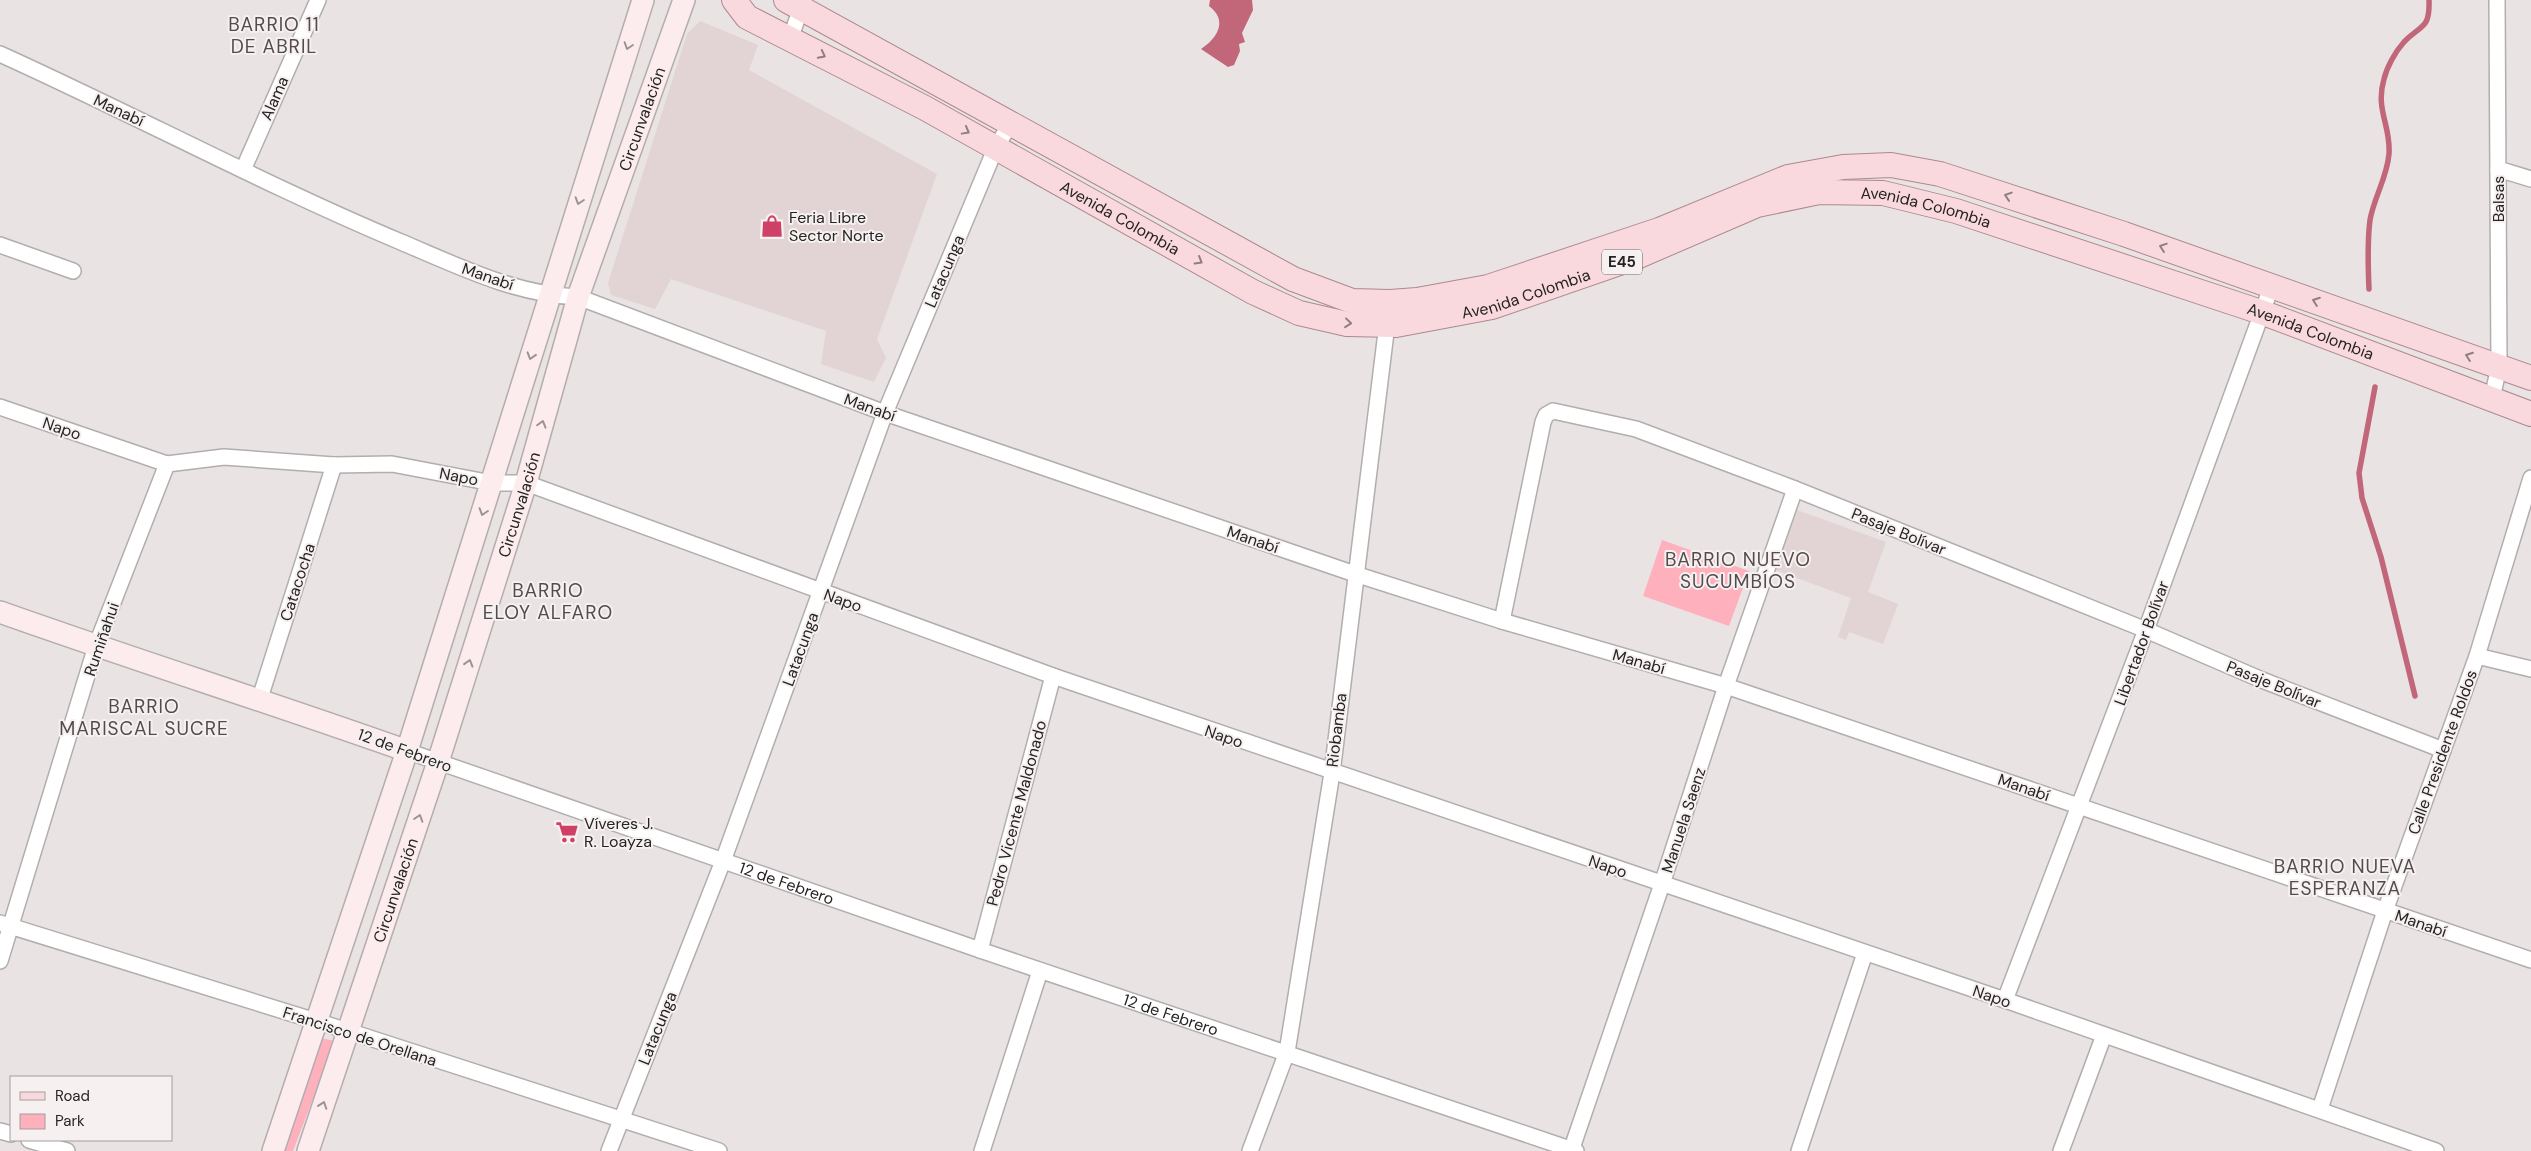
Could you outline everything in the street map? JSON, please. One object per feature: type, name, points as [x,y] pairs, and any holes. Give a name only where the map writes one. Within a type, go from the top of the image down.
[{"type":"main road","name":"Circunvalación","points":[[273,1151],[407,750],[643,0]]},
{"type":"main road","name":"Circunvalación","points":[[308,1151],[438,762],[526,483],[578,297],[684,0]]},
{"type":"main road","name":"Avenida Colombia","points":[[734,0],[747,17],[996,147],[1253,292],[1299,313],[1347,324],[1389,313],[1417,300],[1488,287],[1659,230],[1788,177],[1843,167],[1892,166],[1940,174],[2272,285],[2531,378]]},
{"type":"main road","name":"Avenida Colombia","points":[[797,3],[1293,279],[1389,313],[1396,325],[1492,307],[1634,258],[1757,205],[1819,192],[1883,193],[1956,211],[2261,312],[2531,414]]},
{"type":"main road","name":"12 de Febrero","points":[[0,612],[96,646],[260,698],[407,750]]},
{"type":"street","name":"Alama","points":[[243,170],[318,0]]},
{"type":"street","name":"Balsas","points":[[2492,398],[2499,368],[2497,0]]},
{"type":"street","points":[[790,39],[797,3]]},
{"type":"street","name":"Manabí","points":[[0,54],[313,203],[475,273],[549,296],[578,297],[885,413],[1355,574],[1502,621],[1726,686],[2531,960]]},
{"type":"street","name":"Latacunga","points":[[608,1151],[723,861],[885,413],[996,147],[1011,123]]},
{"type":"street","points":[[2498,169],[2531,179]]},
{"type":"street","points":[[0,245],[73,271]]},
{"type":"street","name":"Libertador Bolívar","points":[[2005,1000],[2146,630],[2272,285]]},
{"type":"street","name":"Riobamba","points":[[1250,1151],[1287,1052],[1332,772],[1355,574],[1389,313]]},
{"type":"street","name":"Napo","points":[[0,407],[167,464],[224,457],[334,465],[392,464],[492,482],[526,483],[1053,676],[2320,1109],[2415,1148],[2436,1151]]},
{"type":"street","name":"Pasaje Bolívar","points":[[1502,621],[1543,422],[1546,414],[1553,411],[1636,430],[1795,489],[2146,630],[2262,680],[2442,750]]},
{"type":"street","name":"Rumiñahui","points":[[0,961],[5,925],[96,646],[167,464]]},
{"type":"street","name":"Catacocha","points":[[260,698],[334,465]]},
{"type":"street","name":"Calle Presidente Roldos","points":[[2320,1109],[2385,911],[2477,656],[2531,478]]},
{"type":"street","name":"Manuela Saenz","points":[[1573,1150],[1726,686],[1795,489]]},
{"type":"street","points":[[2477,656],[2531,669]]},
{"type":"street","name":"Pedro Vicente Maldonado","points":[[980,950],[1053,676]]},
{"type":"street","name":"12 de Febrero","points":[[407,750],[1040,971],[1287,1052],[1573,1150]]},
{"type":"street","name":"Francisco de Orellana","points":[[5,925],[348,1031],[719,1151]]},
{"type":"street","points":[[1799,1151],[1865,953]]},
{"type":"street","points":[[982,1151],[1040,971]]},
{"type":"street","points":[[2061,1151],[2104,1035]]},
{"type":"street","points":[[32,1141],[67,1151]]},
{"type":"shaded area","points":[[1210,0],[1252,0],[1253,10],[1242,33],[1245,42],[1239,44],[1240,51],[1234,65],[1228,67],[1201,49],[1212,40],[1218,29],[1218,17],[1209,6]]},
{"type":"shaded area","name":"Feria Libre Sector Norte","points":[[700,21],[758,45],[749,70],[937,174],[877,339],[886,358],[874,382],[821,364],[826,331],[671,279],[655,309],[611,295],[608,283],[687,34]]},
{"type":"shaded area","points":[[1797,510],[1886,542],[1868,592],[1898,604],[1883,644],[1849,632],[1846,640],[1838,637],[1851,598],[1775,570]]},
{"type":"green space","points":[[1662,540],[1749,571],[1729,626],[1643,596]]},
{"type":"green space","points":[[315,1037],[335,1041],[293,1151],[274,1151]]},
{"type":"waterway","points":[[2369,289],[2368,246],[2370,220],[2386,171],[2389,154],[2388,134],[2381,100],[2384,79],[2398,50],[2426,22],[2429,0]]},
{"type":"waterway","points":[[2375,387],[2359,473],[2362,498],[2381,557],[2415,696]]},
{"type":"place","name":"Feria Libre Sector Norte","points":[[772,226]]},
{"type":"place","name":"Víveres J. R. Loayza","points":[[567,832]]},
{"type":"district","name":"BARRIO 11 DE ABRIL","points":[[274,35]]},
{"type":"district","name":"BARRIO NUEVO SUCUMBÍOS","points":[[1738,570]]},
{"type":"district","name":"BARRIO ELOY ALFARO","points":[[548,601]]},
{"type":"district","name":"BARRIO MARISCAL SUCRE","points":[[144,717]]},
{"type":"district","name":"BARRIO NUEVA ESPERANZA","points":[[2345,877]]}]
